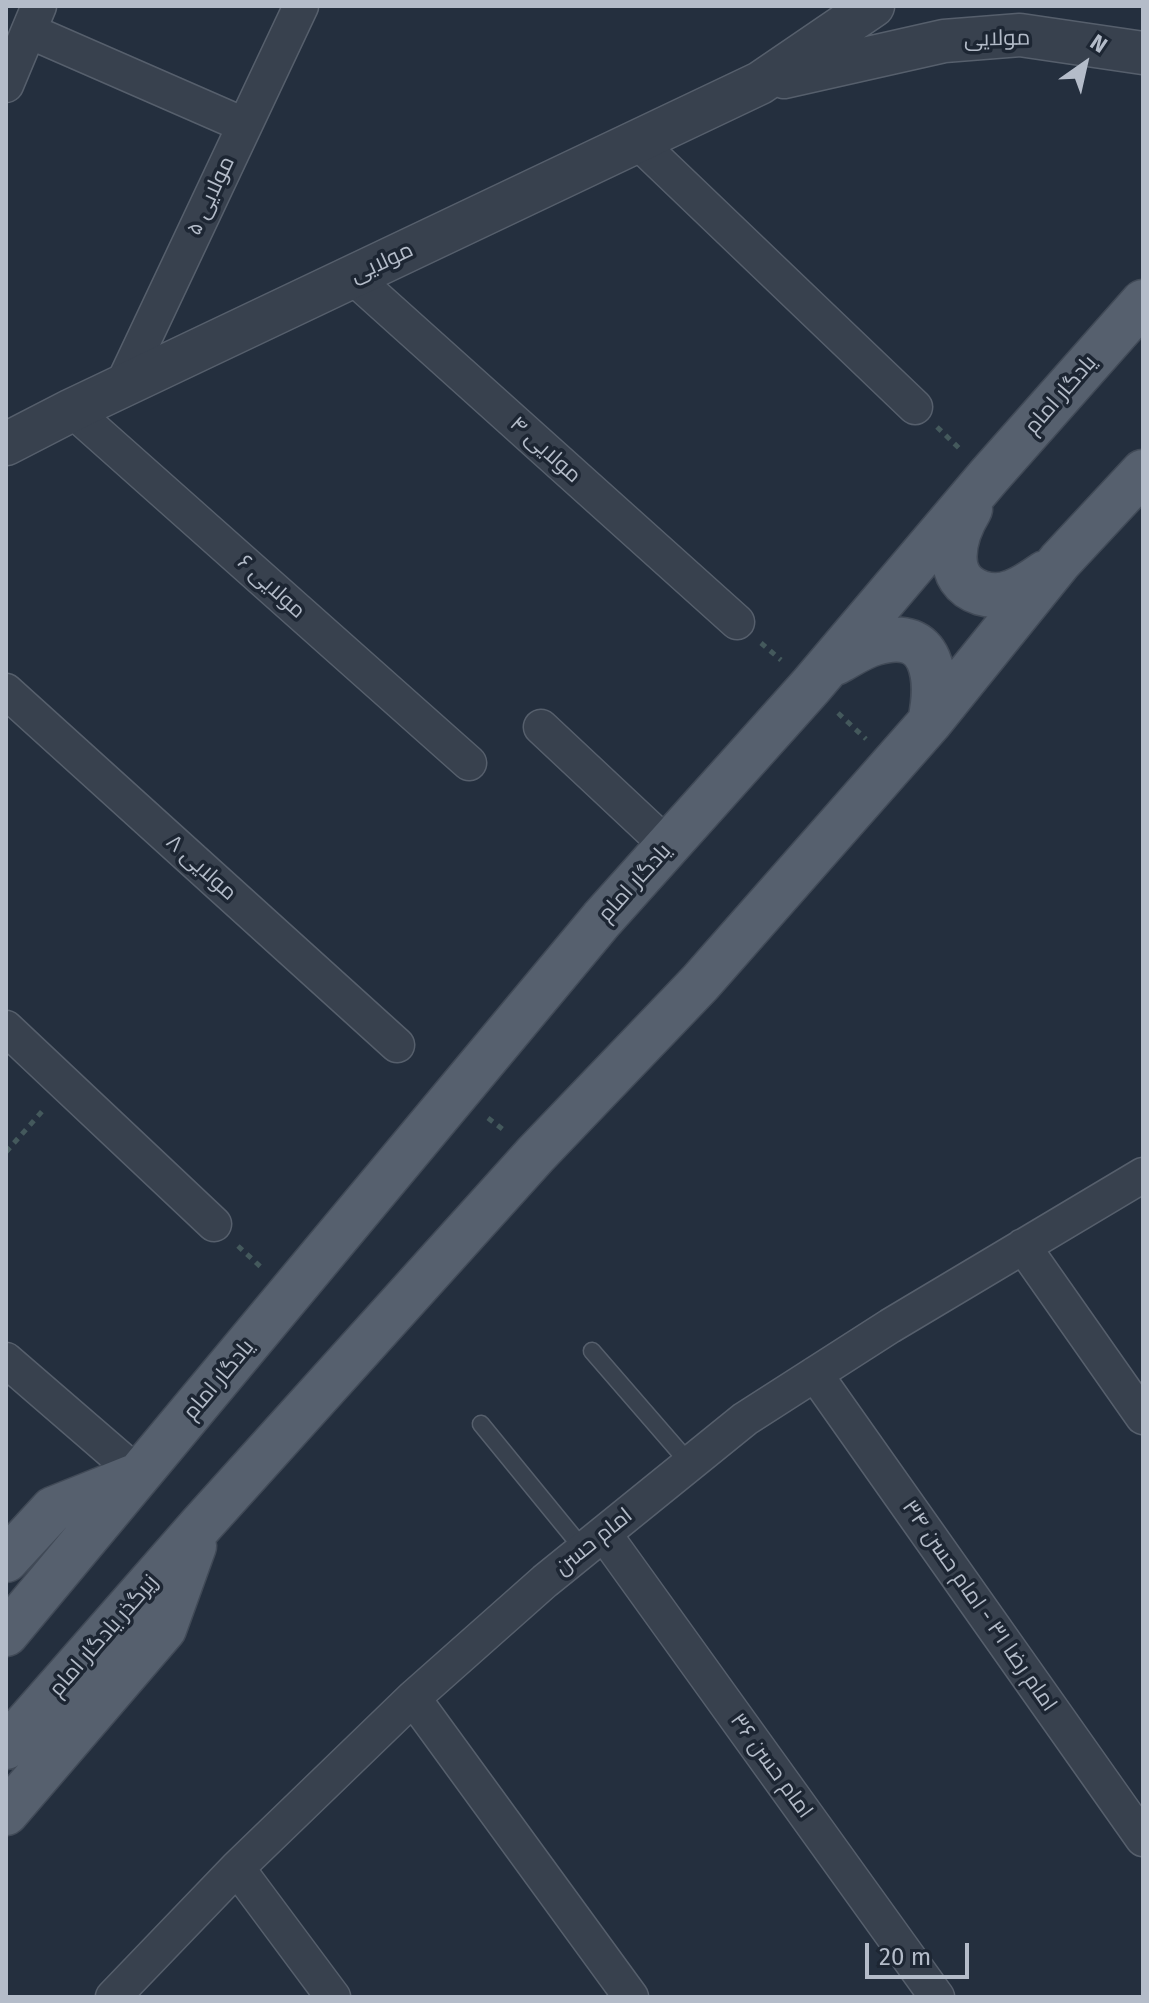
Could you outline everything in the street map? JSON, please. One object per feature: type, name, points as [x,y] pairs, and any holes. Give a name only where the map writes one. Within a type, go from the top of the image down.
[{"type":"main road","name":"یادگار امام","points":[[139,1475],[602,919],[819,677],[989,476],[1143,302]]},
{"type":"main road","points":[[6,1813],[164,1629],[201,1525],[536,1154],[700,983],[930,722],[1060,561],[1143,472]]},
{"type":"main road","points":[[989,476],[966,515],[958,537],[953,559],[957,578],[972,590],[990,596],[1012,593],[1060,561]]},
{"type":"main road","points":[[819,677],[875,643],[896,641],[913,644],[929,658],[935,675],[936,695],[930,722]]},
{"type":"main road","points":[[6,1560],[53,1509],[139,1475]]},
{"type":"main road","points":[[6,1634],[139,1475]]},
{"type":"main road","name":"زیرگذر یادگار امام","points":[[6,1747],[201,1525]]},
{"type":"street","name":"مولایی ۵","points":[[122,386],[301,6]]},
{"type":"street","name":"مولایی","points":[[6,444],[760,83],[873,6]]},
{"type":"street","points":[[6,85],[34,18],[244,125]]},
{"type":"street","name":"مولایی","points":[[760,83],[944,41],[1020,35],[1143,53]]},
{"type":"street","points":[[637,141],[915,407]]},
{"type":"street","name":"مولایی ۴","points":[[353,277],[737,622]]},
{"type":"street","name":"مولایی ۶","points":[[72,410],[469,763]]},
{"type":"street","name":"مولایی ۸","points":[[6,691],[397,1045]]},
{"type":"street","points":[[541,727],[668,846]]},
{"type":"street","points":[[6,1028],[214,1224]]},
{"type":"street","name":"امام حسن","points":[[113,1997],[237,1868],[413,1698],[545,1581],[745,1419],[1143,1175]]},
{"type":"street","points":[[1023,1246],[1143,1417]]},
{"type":"street","points":[[6,1360],[139,1475]]},
{"type":"street","name":"امام رضا ۳۱ - امام حسن ۳۴","points":[[815,1374],[1143,1839]]},
{"type":"street","name":"امام حسن ۳۶","points":[[594,1542],[937,1997]]},
{"type":"street","points":[[413,1698],[631,1997]]},
{"type":"street","points":[[237,1868],[333,1997]]},
{"type":"lane","points":[[592,1351],[690,1464]]},
{"type":"lane","points":[[481,1424],[594,1542]]},
{"type":"path","points":[[915,407],[989,476]]},
{"type":"path","points":[[737,622],[819,677],[892,765]]},
{"type":"path","points":[[6,1152],[66,1084]]},
{"type":"path","points":[[454,1094],[536,1154]]},
{"type":"path","points":[[214,1224],[290,1294]]}]
